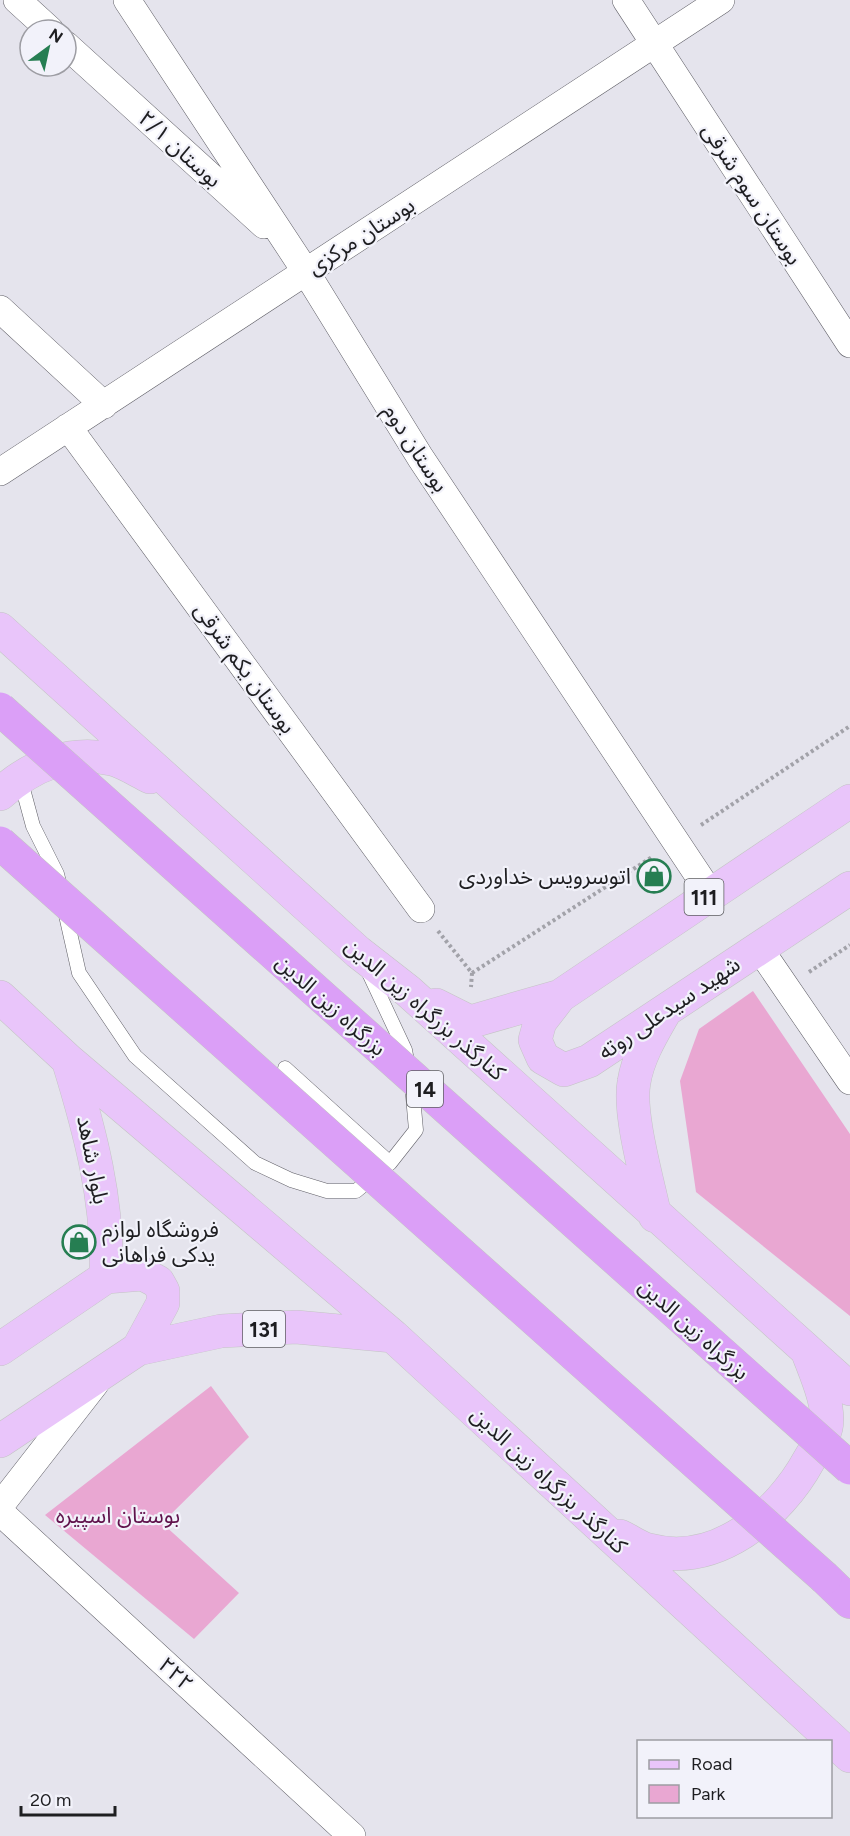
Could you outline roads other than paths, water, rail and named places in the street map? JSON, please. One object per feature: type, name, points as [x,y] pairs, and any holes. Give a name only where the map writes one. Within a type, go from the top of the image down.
[{"type":"highway","name":"بزرگراه زین الدین","points":[[0,710],[850,1468]]},
{"type":"highway","points":[[0,843],[850,1602]]},
{"type":"main road","name":"کنارگذر بزرگراه زین الدین","points":[[0,629],[358,952],[408,991],[655,1216],[850,1389]]},
{"type":"main road","points":[[10,785],[69,756],[113,759],[181,792]]},
{"type":"main road","name":"شهید سیدعلی روته","points":[[850,801],[560,996],[540,1022],[535,1040],[543,1058],[564,1070],[589,1061],[850,888]]},
{"type":"main road","name":"شهید سیدعلی روته","points":[[408,991],[470,1022],[560,996]]},
{"type":"main road","name":"کنارگذر بزرگراه زین الدین","points":[[0,997],[68,1060],[393,1336],[850,1756]]},
{"type":"main road","points":[[655,1216],[637,1130],[633,1083],[646,1044],[666,1010]]},
{"type":"main road","name":"بلوار شاهد","points":[[68,1060],[90,1132],[102,1195],[108,1246],[106,1277]]},
{"type":"main road","points":[[0,1348],[106,1277],[143,1274],[158,1282],[163,1291],[163,1303],[138,1349]]},
{"type":"main road","name":"131","points":[[0,1440],[138,1349],[221,1331],[296,1327],[393,1336]]},
{"type":"main road","points":[[595,1522],[648,1550],[684,1552],[724,1544],[775,1509],[802,1473],[826,1428],[822,1393],[808,1352]]},
{"type":"street","points":[[17,0],[37,18]]},
{"type":"street","name":"بوستان دوم","points":[[127,0],[300,262],[420,457],[710,893]]},
{"type":"street","name":"بوستان سوم شرقی","points":[[626,0],[850,344]]},
{"type":"street","name":"بوستان مرکزی","points":[[0,472],[104,405],[300,262],[655,44],[721,0]]},
{"type":"street","name":"بوستان ۲/۱","points":[[78,56],[300,262]]},
{"type":"street","points":[[0,309],[104,405]]},
{"type":"street","name":"بوستان یکم شرقی","points":[[68,427],[421,909]]},
{"type":"street","points":[[759,948],[850,1081]]},
{"type":"street","points":[[0,1506],[106,1370]]},
{"type":"street","name":"۲۲۲","points":[[0,1512],[352,1836]]},
{"type":"lane","points":[[10,785],[57,874],[79,973],[135,1056],[255,1163],[291,1180],[327,1191],[356,1191],[390,1163],[416,1130],[414,1099],[405,1050],[358,952]]},
{"type":"lane","points":[[285,1068],[390,1163]]},
{"type":"place","name":"اتوسرویس خداوردی","points":[[654,876]]},
{"type":"place","name":"فروشگاه لوازم یدکی فراهانی","points":[[79,1242]]},
{"type":"park label","name":"بوستان اسپیره","points":[[118,1515]]}]
